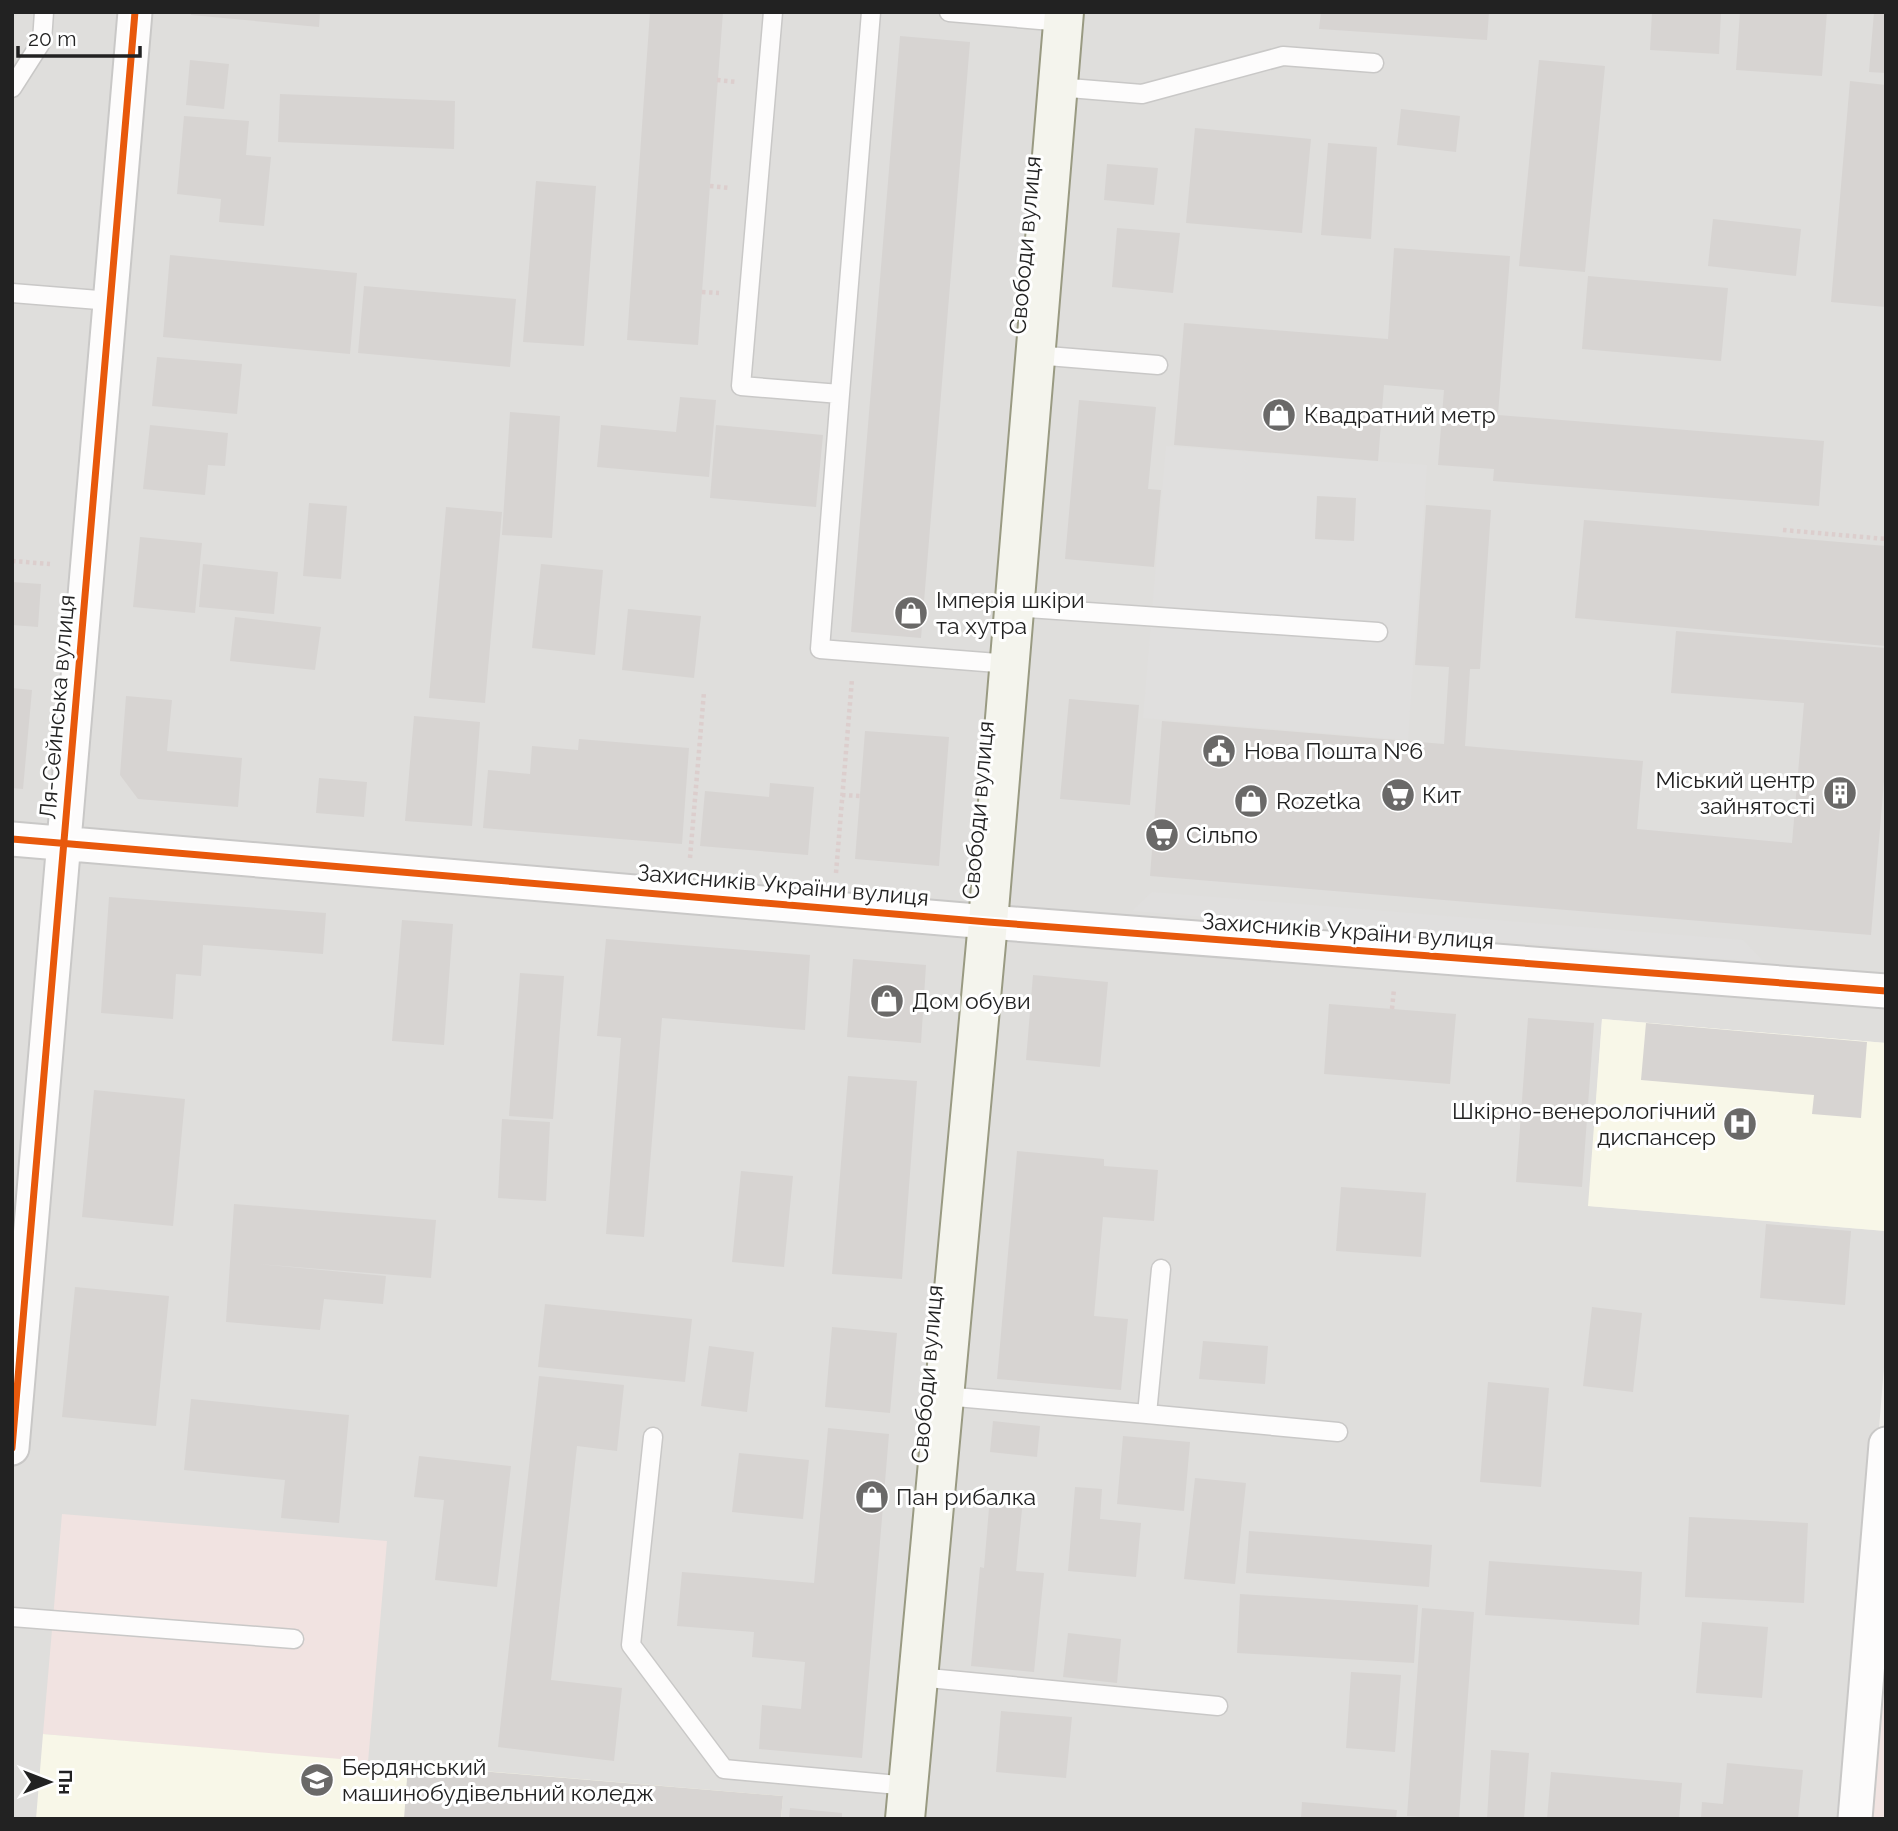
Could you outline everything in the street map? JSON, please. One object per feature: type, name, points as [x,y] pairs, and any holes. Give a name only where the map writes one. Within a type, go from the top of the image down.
[{"type":"main road","name":"Свободи вулиця","points":[[907,1803],[988,922],[1063,17]]},
{"type":"street","name":"Ля-Сейнська вулиця","points":[[12,1448],[135,12]]},
{"type":"street","name":"Захисників України вулиця","points":[[12,839],[988,922],[1886,992]]},
{"type":"street","points":[[1855,1819],[1882,1533],[1886,1444]]},
{"type":"lane","points":[[12,88],[42,41],[44,12]]},
{"type":"lane","points":[[773,12],[741,386],[840,394]]},
{"type":"lane","points":[[871,12],[820,649],[1010,664]]},
{"type":"lane","points":[[949,12],[1063,17]]},
{"type":"lane","points":[[1057,88],[1142,94],[1283,56],[1374,63]]},
{"type":"lane","points":[[12,293],[111,301]]},
{"type":"lane","points":[[1035,355],[1158,365]]},
{"type":"lane","points":[[1014,607],[1378,632]]},
{"type":"lane","points":[[1147,1414],[1161,1269]]},
{"type":"lane","points":[[944,1396],[1338,1432]]},
{"type":"lane","points":[[653,1437],[631,1645],[724,1769],[907,1803]]},
{"type":"lane","points":[[12,1617],[294,1639]]},
{"type":"lane","points":[[918,1677],[1218,1706]]},
{"type":"path","points":[[1783,530],[1886,538]]},
{"type":"path","points":[[834,909],[854,651]]},
{"type":"path","points":[[687,896],[704,692]]},
{"type":"path","points":[[842,795],[860,796]]},
{"type":"shaded area","points":[[12,12],[1886,12],[1886,1043],[1602,1019],[1589,1206],[1886,1231],[1886,1343],[1847,1819],[12,1819]]},
{"type":"shaded area","points":[[1166,446],[1427,465],[1408,740],[1143,718]]},
{"type":"shaded area","points":[[1152,892],[1743,940],[1764,962],[1132,911]]},
{"type":"shaded area","name":"Шкірно-венерологічний диспансер","points":[[1602,1019],[1886,1043],[1886,1231],[1588,1206]]},
{"type":"shaded area","points":[[62,1514],[387,1541],[368,1762],[43,1734]]},
{"type":"shaded area","points":[[1886,1673],[1886,1819],[1873,1819]]},
{"type":"shaded area","name":"Бердянський машинобудівельний коледж","points":[[43,1734],[783,1796],[781,1819],[36,1819]]},
{"type":"building","points":[[191,12],[320,12],[319,27],[191,15]]},
{"type":"building","points":[[650,12],[723,12],[698,345],[627,340]]},
{"type":"building","points":[[1321,12],[1489,12],[1487,40],[1319,29]]},
{"type":"building","points":[[1652,12],[1721,12],[1719,54],[1650,50]]},
{"type":"building","points":[[1740,12],[1827,12],[1822,76],[1736,70]]},
{"type":"building","points":[[1874,12],[1886,12],[1886,73],[1869,72]]},
{"type":"building","points":[[900,36],[970,42],[921,638],[851,632]]},
{"type":"building","points":[[190,60],[229,64],[224,109],[186,105]]},
{"type":"building","points":[[1539,60],[1605,66],[1585,272],[1519,266]]},
{"type":"building","points":[[1850,81],[1886,85],[1886,307],[1831,302]]},
{"type":"building","points":[[280,94],[455,101],[454,149],[278,142]]},
{"type":"building","points":[[1401,109],[1460,116],[1456,152],[1397,145]]},
{"type":"building","points":[[184,116],[249,121],[246,155],[271,157],[264,226],[219,222],[221,199],[177,194]]},
{"type":"building","points":[[1195,128],[1311,139],[1302,233],[1186,223]]},
{"type":"building","points":[[1328,143],[1377,147],[1371,239],[1321,235]]},
{"type":"building","points":[[1107,164],[1158,168],[1154,205],[1104,200]]},
{"type":"building","points":[[536,181],[596,186],[584,346],[523,342]]},
{"type":"building","points":[[1713,219],[1801,229],[1796,276],[1708,266]]},
{"type":"building","points":[[1117,228],[1180,233],[1173,293],[1112,287]]},
{"type":"building","points":[[1394,248],[1510,256],[1498,415],[1824,441],[1819,506],[1493,481],[1494,469],[1438,465],[1444,390],[1384,385],[1378,461],[1174,445],[1184,323],[1388,339]]},
{"type":"building","points":[[170,255],[357,273],[350,354],[163,337]]},
{"type":"building","points":[[1588,276],[1728,288],[1721,361],[1582,349]]},
{"type":"building","points":[[364,286],[516,299],[510,367],[358,353]]},
{"type":"building","points":[[157,357],[242,364],[237,414],[152,406]]},
{"type":"building","points":[[680,397],[716,400],[709,477],[597,467],[601,425],[676,432]]},
{"type":"building","points":[[1079,400],[1156,407],[1148,489],[1161,490],[1154,567],[1065,559]]},
{"type":"building","points":[[510,412],[560,416],[552,538],[502,535]]},
{"type":"building","points":[[150,425],[228,433],[225,466],[208,465],[205,495],[143,489]]},
{"type":"building","points":[[716,425],[823,435],[816,507],[710,498]]},
{"type":"building","points":[[1317,496],[1356,498],[1354,541],[1315,539]]},
{"type":"building","points":[[309,503],[347,506],[341,579],[303,576]]},
{"type":"building","points":[[1426,505],[1491,510],[1480,669],[1470,669],[1465,746],[1643,761],[1637,829],[1792,843],[1804,703],[1671,693],[1676,631],[1886,648],[1886,757],[1871,935],[1150,876],[1162,721],[1444,744],[1449,667],[1415,665]]},
{"type":"building","points":[[446,507],[502,512],[485,703],[429,698]]},
{"type":"building","points":[[1584,520],[1886,546],[1886,646],[1575,618]]},
{"type":"building","points":[[140,537],[202,543],[195,613],[133,607]]},
{"type":"building","points":[[203,564],[278,572],[274,614],[199,607]]},
{"type":"building","points":[[541,564],[603,570],[595,655],[532,648]]},
{"type":"building","points":[[12,582],[41,584],[38,627],[12,625]]},
{"type":"building","points":[[628,609],[701,616],[694,678],[622,670]]},
{"type":"building","points":[[235,617],[321,627],[315,670],[230,661]]},
{"type":"building","points":[[12,688],[32,690],[23,789],[12,788]]},
{"type":"building","points":[[126,696],[172,700],[167,751],[242,758],[238,807],[138,799],[120,775]]},
{"type":"building","points":[[1069,699],[1139,705],[1130,805],[1060,799]]},
{"type":"building","points":[[414,716],[480,722],[472,826],[405,821]]},
{"type":"building","points":[[865,731],[949,737],[939,866],[855,859]]},
{"type":"building","points":[[579,739],[689,748],[682,844],[483,828],[488,770],[530,774],[532,746],[578,750]]},
{"type":"building","points":[[319,778],[367,782],[364,817],[316,813]]},
{"type":"building","points":[[770,783],[814,787],[808,855],[700,846],[705,791],[769,797]]},
{"type":"building","points":[[109,897],[326,913],[323,954],[203,945],[201,976],[176,974],[173,1019],[101,1013]]},
{"type":"building","points":[[402,920],[453,924],[444,1045],[392,1041]]},
{"type":"building","points":[[606,939],[810,955],[805,1030],[662,1018],[644,1237],[606,1234],[621,1038],[597,1036]]},
{"type":"building","name":"Дом обуви","points":[[853,959],[926,965],[921,1043],[847,1037]]},
{"type":"building","points":[[520,973],[564,976],[553,1119],[509,1116]]},
{"type":"building","points":[[1033,975],[1108,982],[1100,1067],[1026,1060]]},
{"type":"building","points":[[1329,1004],[1456,1014],[1450,1084],[1324,1074]]},
{"type":"building","points":[[1528,1018],[1594,1023],[1582,1187],[1516,1182]]},
{"type":"building","points":[[1646,1023],[1867,1042],[1861,1118],[1812,1114],[1814,1095],[1641,1080]]},
{"type":"building","points":[[848,1076],[917,1081],[902,1279],[832,1274]]},
{"type":"building","points":[[94,1090],[185,1099],[173,1226],[82,1217]]},
{"type":"building","points":[[502,1119],[550,1122],[546,1201],[498,1198]]},
{"type":"building","points":[[1017,1151],[1104,1159],[1104,1166],[1158,1170],[1154,1221],[1103,1217],[1094,1316],[1128,1319],[1121,1390],[997,1379]]},
{"type":"building","points":[[741,1171],[793,1176],[784,1267],[732,1262]]},
{"type":"building","points":[[1341,1187],[1426,1193],[1421,1257],[1336,1251]]},
{"type":"building","points":[[234,1204],[436,1220],[431,1278],[258,1264],[386,1276],[383,1304],[324,1299],[320,1330],[226,1322]]},
{"type":"building","points":[[1766,1224],[1851,1231],[1845,1305],[1760,1298]]},
{"type":"building","points":[[75,1287],[169,1296],[156,1426],[62,1417]]},
{"type":"building","points":[[545,1304],[692,1319],[685,1382],[538,1367]]},
{"type":"building","points":[[1592,1307],[1642,1313],[1633,1392],[1583,1386]]},
{"type":"building","points":[[832,1327],[897,1333],[890,1413],[825,1407]]},
{"type":"building","points":[[1203,1341],[1268,1346],[1265,1384],[1199,1379]]},
{"type":"building","points":[[709,1346],[754,1352],[747,1412],[701,1406]]},
{"type":"building","points":[[539,1376],[624,1385],[617,1451],[577,1446],[551,1680],[622,1688],[614,1761],[498,1747]]},
{"type":"building","points":[[1488,1382],[1549,1388],[1541,1487],[1480,1482]]},
{"type":"building","points":[[191,1399],[349,1415],[339,1523],[281,1518],[285,1480],[184,1470]]},
{"type":"building","points":[[993,1421],[1040,1426],[1037,1457],[990,1452]]},
{"type":"building","points":[[828,1428],[889,1434],[862,1758],[759,1749],[762,1705],[801,1709],[805,1662],[752,1657],[754,1632],[677,1626],[682,1572],[814,1583]]},
{"type":"building","points":[[1123,1436],[1190,1442],[1184,1511],[1117,1504]]},
{"type":"building","points":[[739,1453],[809,1460],[803,1519],[732,1512]]},
{"type":"building","points":[[419,1456],[511,1466],[497,1587],[435,1580],[444,1500],[414,1497]]},
{"type":"building","points":[[1195,1478],[1246,1483],[1235,1584],[1184,1579]]},
{"type":"building","points":[[1075,1487],[1102,1489],[1100,1519],[1141,1523],[1136,1577],[1068,1571]]},
{"type":"building","points":[[990,1496],[1023,1499],[1016,1571],[1044,1573],[1034,1672],[971,1666]]},
{"type":"building","points":[[1689,1517],[1808,1523],[1804,1603],[1685,1597]]},
{"type":"building","points":[[1249,1531],[1432,1545],[1429,1587],[1246,1573]]},
{"type":"building","points":[[1489,1561],[1642,1572],[1639,1625],[1485,1615]]},
{"type":"building","points":[[1240,1594],[1418,1605],[1414,1663],[1237,1653]]},
{"type":"building","points":[[1422,1608],[1474,1612],[1459,1819],[1407,1816]]},
{"type":"building","points":[[1702,1622],[1768,1627],[1762,1698],[1696,1693]]},
{"type":"building","points":[[1068,1633],[1121,1639],[1117,1683],[1063,1677]]},
{"type":"building","points":[[1351,1672],[1401,1675],[1395,1752],[1346,1748]]},
{"type":"building","points":[[1001,1711],[1072,1717],[1066,1778],[996,1772]]},
{"type":"building","points":[[1491,1750],[1529,1753],[1524,1819],[1487,1819]]},
{"type":"building","points":[[1727,1763],[1803,1770],[1798,1819],[1701,1819],[1702,1802],[1723,1804]]},
{"type":"building","points":[[408,1765],[783,1796],[781,1819],[404,1819]]},
{"type":"building","points":[[1551,1772],[1682,1783],[1679,1819],[1547,1819]]},
{"type":"building","points":[[1302,1802],[1397,1810],[1396,1819],[1301,1819]]},
{"type":"building","points":[[790,1808],[842,1813],[842,1819],[789,1819]]},
{"type":"cycle path","points":[[12,1448],[135,12]]},
{"type":"cycle path","points":[[12,839],[988,922],[1886,991]]},
{"type":"place","name":"Квадратний метр","points":[[1279,415]]},
{"type":"place","name":"Імперія шкіри та хутра","points":[[911,613]]},
{"type":"place","name":"Нова Пошта №6","points":[[1219,751]]},
{"type":"place","name":"Міський центр зайнятості","points":[[1840,793]]},
{"type":"place","name":"Кит","points":[[1398,795]]},
{"type":"place","name":"Rozetka","points":[[1251,801]]},
{"type":"place","name":"Сільпо","points":[[1162,835]]},
{"type":"place","name":"Дом обуви","points":[[887,1001]]},
{"type":"place","name":"Шкірно-венерологічний диспансер","points":[[1740,1124]]},
{"type":"place","name":"Пан рибалка","points":[[872,1497]]},
{"type":"place","name":"Бердянський машинобудівельний коледж","points":[[317,1780]]}]
